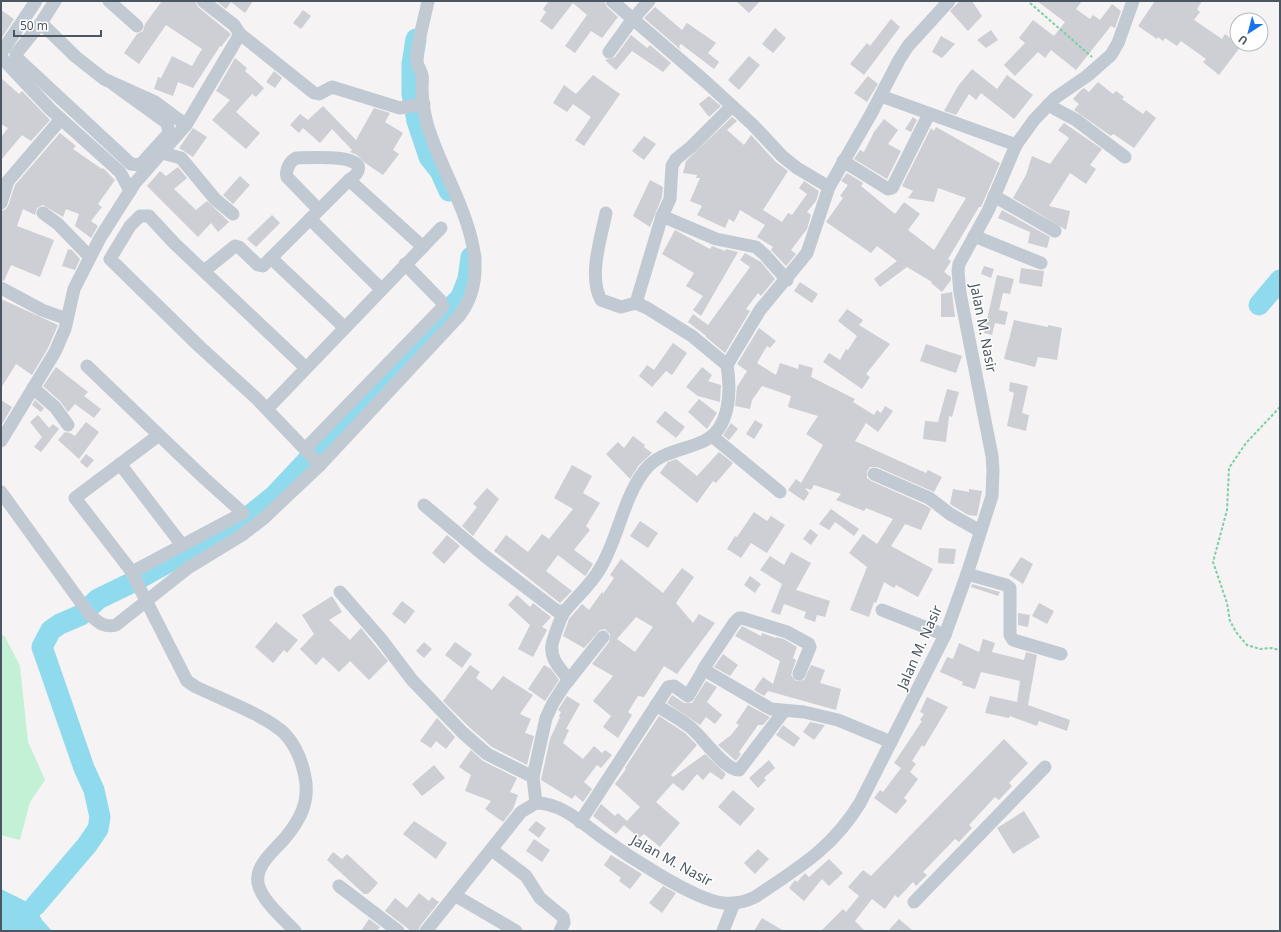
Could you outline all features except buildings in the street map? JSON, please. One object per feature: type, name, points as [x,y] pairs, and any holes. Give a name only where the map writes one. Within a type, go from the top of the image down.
[{"type":"street","points":[[1,53],[36,1]]},
{"type":"street","points":[[55,1],[40,23],[18,50],[16,54],[18,59],[131,164],[140,165],[169,133],[169,129],[167,124],[113,84]]},
{"type":"street","points":[[109,1],[137,26]]},
{"type":"street","points":[[203,1],[234,25],[240,34],[314,93],[319,94],[333,87],[400,108],[424,104]]},
{"type":"street","points":[[313,457],[460,315],[469,297],[474,272],[473,245],[465,219],[427,124],[422,75],[416,60],[428,1]]},
{"type":"street","points":[[612,1],[732,106],[782,156],[797,168],[829,187]]},
{"type":"street","points":[[609,52],[632,20],[649,1]]},
{"type":"street","points":[[727,365],[760,310],[802,261],[810,248],[829,187],[908,46],[949,1]]},
{"type":"street","name":"Jalan M. Nasir","points":[[536,803],[556,806],[628,855],[682,886],[715,901],[734,903],[755,897],[827,846],[852,816],[892,742],[945,635],[967,574],[992,496],[993,463],[958,271],[963,255],[994,196],[1016,145],[1030,125],[1060,93],[1087,76],[1111,55],[1118,43],[1133,1]]},
{"type":"street","points":[[40,23],[76,57],[104,79],[155,102],[186,125]]},
{"type":"street","points":[[1,441],[62,339],[74,289],[100,238],[130,191],[186,125],[240,34]]},
{"type":"street","points":[[1,58],[60,119],[120,172],[130,191]]},
{"type":"street","points":[[881,96],[1016,145]]},
{"type":"street","points":[[1048,105],[1076,120],[1125,157]]},
{"type":"street","points":[[636,303],[662,216],[670,199],[671,168],[674,161],[691,147],[732,106]]},
{"type":"street","points":[[843,161],[888,189],[892,188],[929,114]]},
{"type":"street","points":[[1,203],[8,181],[60,119]]},
{"type":"street","points":[[162,153],[181,158],[215,199],[233,214]]},
{"type":"street","points":[[204,271],[235,246],[239,247],[260,266],[263,266],[314,215],[350,180],[358,168],[355,163],[349,159],[296,158],[293,160],[286,172],[287,177],[314,215],[381,289]]},
{"type":"street","points":[[350,180],[423,247]]},
{"type":"street","points":[[994,196],[1055,231]]},
{"type":"street","points":[[569,680],[554,660],[552,652],[564,611],[583,593],[602,566],[631,493],[646,469],[660,457],[704,441],[712,436],[720,425],[727,408],[730,381],[727,365],[677,326],[636,303],[621,307],[603,301],[598,295],[595,266],[606,213]]},
{"type":"street","points":[[42,214],[58,224],[90,257]]},
{"type":"street","points":[[305,367],[147,215],[140,216],[130,226],[110,259],[267,409],[313,457]]},
{"type":"street","points":[[662,216],[716,239],[756,247],[765,255],[786,280]]},
{"type":"street","points":[[267,409],[305,367],[441,228]]},
{"type":"street","points":[[974,236],[1041,263]]},
{"type":"street","points":[[271,258],[344,327]]},
{"type":"street","points":[[1,492],[86,610],[106,626],[116,625],[188,568],[250,529],[443,307],[441,301],[405,264]]},
{"type":"street","points":[[1,288],[42,310],[68,319]]},
{"type":"street","points":[[86,366],[243,513],[135,571],[131,571]]},
{"type":"street","points":[[33,388],[55,407],[68,425]]},
{"type":"street","points":[[159,435],[75,498],[131,571],[187,680],[196,687],[274,725],[290,740],[300,756],[307,789],[304,809],[286,837],[263,863],[258,877],[258,884],[264,897],[295,931]]},
{"type":"street","points":[[712,436],[780,492]]},
{"type":"street","points":[[120,464],[182,545]]},
{"type":"street","points":[[874,474],[929,498],[950,514],[980,531]]},
{"type":"street","points":[[424,505],[486,557],[557,611],[564,611]]},
{"type":"street","points":[[967,574],[1006,585],[1010,588],[1010,635],[1013,640],[1061,654]]},
{"type":"street","points":[[340,592],[381,639],[412,680],[463,733],[491,757],[533,777]]},
{"type":"street","points":[[882,610],[945,635]]},
{"type":"street","points":[[580,822],[668,687],[674,686],[688,696],[706,664],[734,623],[741,618],[787,632],[809,644],[810,647],[798,674]]},
{"type":"street","points":[[426,931],[456,896],[521,812],[536,803],[533,777],[546,718],[553,703],[569,680],[603,638]]},
{"type":"street","points":[[704,669],[771,709],[804,712],[838,720],[892,742]]},
{"type":"street","points":[[656,705],[690,727],[724,763],[736,770],[739,770],[784,711]]},
{"type":"street","points":[[914,902],[1045,767]]},
{"type":"street","points":[[492,850],[526,876],[540,898],[562,917],[564,923],[560,931]]},
{"type":"street","points":[[339,886],[398,931]]},
{"type":"street","points":[[456,896],[516,931]]},
{"type":"street","points":[[723,931],[734,903]]},
{"type":"path","points":[[1030,3],[1100,64]]},
{"type":"path","points":[[1280,407],[1246,443],[1229,468],[1227,510],[1213,562],[1227,603],[1230,621],[1236,632],[1247,645],[1260,649],[1271,648],[1280,650]]},
{"type":"green space","points":[[1,634],[5,637],[20,666],[28,742],[45,780],[30,802],[20,840],[1,835]]},
{"type":"water","points":[[1,889],[35,906],[42,920],[52,931],[1,931]]},
{"type":"waterway","points":[[416,39],[412,64],[412,94],[417,121],[429,157],[440,171],[449,191]]},
{"type":"waterway","points":[[35,906],[87,845],[98,829],[100,817],[94,790],[84,768],[42,647],[51,630],[60,624],[81,615],[98,599],[131,583],[244,520],[274,496],[461,297],[468,279],[471,257]]},
{"type":"waterway","points":[[1259,305],[1280,280]]}]
